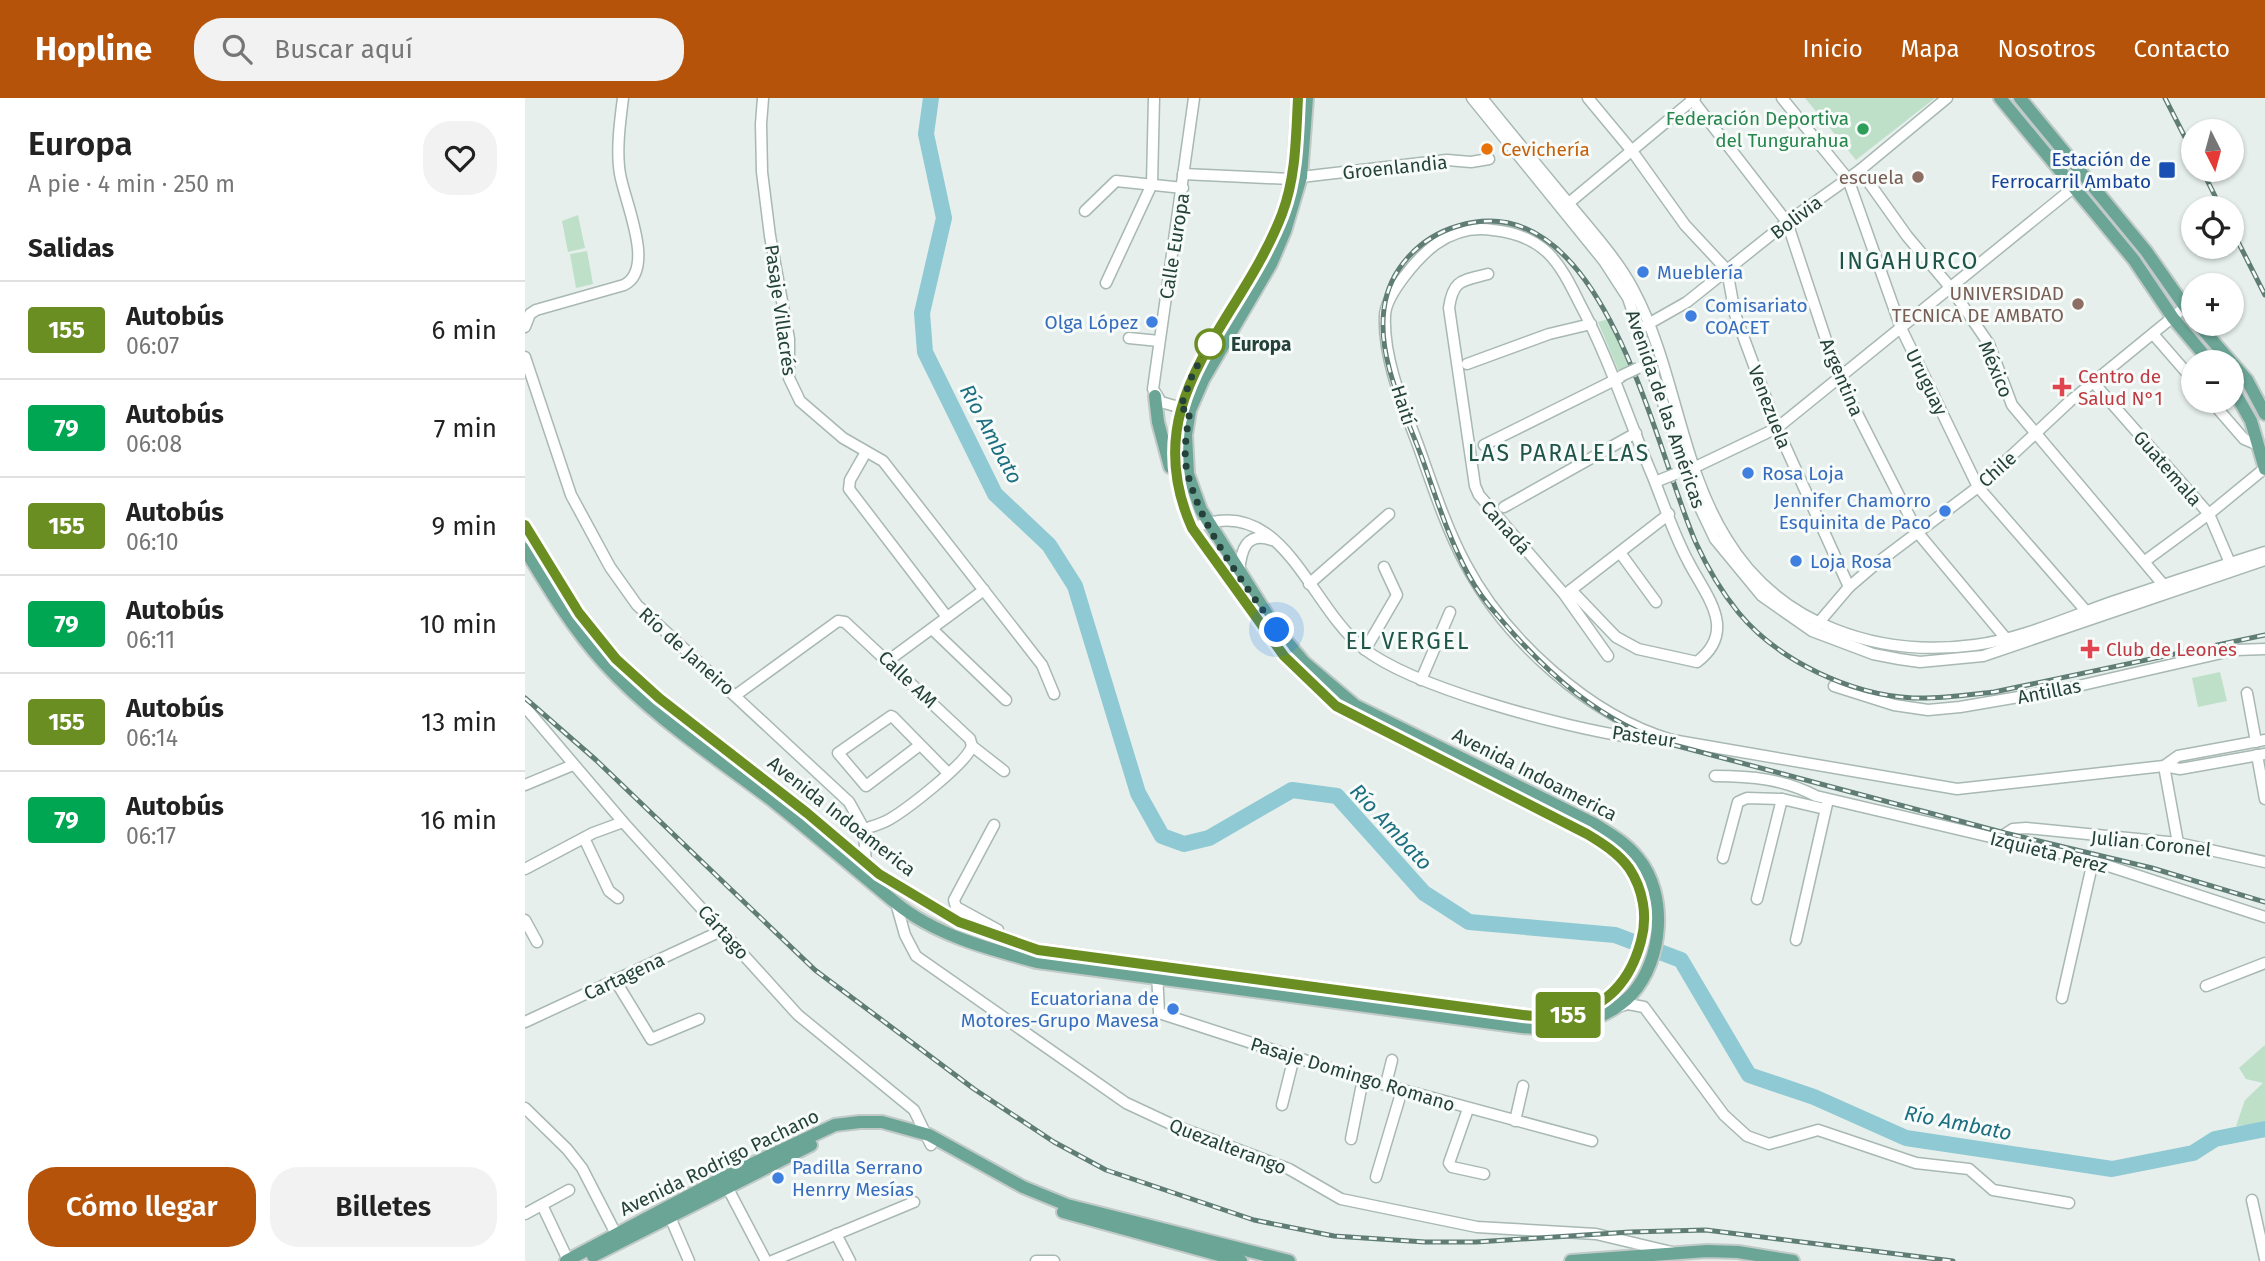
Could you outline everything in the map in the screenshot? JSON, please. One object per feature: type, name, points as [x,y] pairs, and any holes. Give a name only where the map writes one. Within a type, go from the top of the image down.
[{"type":"main road","name":"Avenida Indoamerica","points":[[1296,178],[1298,98]]},
{"type":"main road","name":"Avenida Indoamerica","points":[[525,550],[574,626],[605,664],[680,733],[864,870],[980,931],[1038,950],[1105,960],[1157,974],[1545,1030],[1584,1022],[1611,1009],[1646,972],[1654,951],[1657,931],[1652,883],[1640,860],[1619,838],[1591,829],[1336,706],[1284,656],[1192,528],[1177,477],[1175,442],[1193,373],[1265,252],[1282,214],[1296,178],[1307,98]]},
{"type":"main road","points":[[2000,98],[2134,260],[2173,318],[2200,350]]},
{"type":"main road","points":[[2020,98],[2146,251],[2181,303]]},
{"type":"main road","points":[[2208,336],[2247,380],[2265,414]]},
{"type":"main road","points":[[1155,396],[1168,461],[1177,477]]},
{"type":"main road","points":[[2244,406],[2265,468]]},
{"type":"main road","name":"Avenida Indoamerica","points":[[1185,410],[1188,474],[1206,522],[1277,630],[1304,662],[1356,706],[1591,829]]},
{"type":"main road","name":"Avenida Indoamerica","points":[[525,525],[579,613],[616,659],[659,698],[807,813],[896,903],[940,929],[988,949],[1037,962],[1548,1018],[1585,1010],[1627,990]]},
{"type":"main road","name":"Avenida Rodrigo Pachano","points":[[567,1261],[617,1234],[825,1138],[843,1132],[885,1131],[930,1140],[1023,1187],[1067,1205],[1289,1261]]},
{"type":"main road","name":"Avenida Rodrigo Pachano","points":[[930,1140],[1020,1195],[1062,1212],[1241,1261]]},
{"type":"main road","name":"Avenida Rodrigo Pachano","points":[[587,1260],[670,1217],[725,1183]]},
{"type":"main road","points":[[1678,1258],[1738,1252],[1793,1261]]},
{"type":"main road","points":[[1571,1261],[1678,1258],[1750,1261]]},
{"type":"street","points":[[525,327],[530,314],[536,310],[624,285],[634,280],[638,272],[636,236],[620,173],[623,98]]},
{"type":"street","name":"Pasaje Villacrés","points":[[763,98],[762,172],[770,236],[789,339],[789,378],[800,401],[816,418],[883,461],[1042,665],[1054,694]]},
{"type":"street","points":[[1106,283],[1152,184],[1154,98]]},
{"type":"street","name":"Calle Europa","points":[[1155,396],[1159,341],[1194,98]]},
{"type":"street","name":"Avenida de las Américas","points":[[1472,98],[1625,276],[1644,326],[1703,516],[1732,562],[1762,596],[1815,628],[1873,654],[1920,662],[1983,656],[2013,648],[2230,563],[2265,552]]},
{"type":"street","name":"Avenida de las Américas","points":[[1482,98],[1565,206]]},
{"type":"street","points":[[1588,98],[1632,151],[1685,225],[1727,270]]},
{"type":"street","name":"Uruguay","points":[[1782,98],[1848,179],[1901,328],[1978,487],[2086,611]]},
{"type":"street","name":"Bolivia","points":[[1644,326],[1686,302],[1787,222],[1860,170],[1947,98]]},
{"type":"street","points":[[1565,206],[1693,99]]},
{"type":"street","name":"Argentina","points":[[1693,99],[1787,222],[1837,376],[1918,533],[2013,648]]},
{"type":"street","name":"Groenlandia","points":[[1184,174],[1296,178],[1447,160],[1471,162],[1489,159]]},
{"type":"street","name":"México","points":[[1860,170],[1907,236],[1950,287],[1989,345],[2012,405],[2166,589]]},
{"type":"street","points":[[1085,211],[1116,181],[1183,188]]},
{"type":"street","points":[[1658,482],[1777,428],[1837,376],[1901,328],[2073,188]]},
{"type":"street","name":"Haití","points":[[1636,433],[1619,378],[1560,266],[1530,239],[1485,229],[1460,232],[1434,245],[1393,291],[1384,313],[1386,336],[1402,403],[1453,537],[1484,595],[1524,641],[1587,701],[1634,727],[1672,740]]},
{"type":"street","name":"Venezuela","points":[[1727,270],[1735,314],[1777,428],[1849,587]]},
{"type":"street","name":"Canadá","points":[[1487,274],[1456,284],[1451,291],[1449,308],[1472,476],[1479,495],[1567,592],[1608,656]]},
{"type":"street","name":"Chile","points":[[1815,628],[1849,587],[1978,487],[2093,382],[2173,318],[2181,315]]},
{"type":"street","points":[[1467,364],[1549,334],[1591,324]]},
{"type":"street","name":"Avenida de las Américas","points":[[1644,326],[1651,364],[1690,469]]},
{"type":"street","points":[[2153,334],[2181,366]]},
{"type":"street","points":[[1129,338],[1159,341]]},
{"type":"street","name":"Río de Janeiro","points":[[525,358],[571,495],[610,567],[637,605],[849,802],[864,829],[864,870]]},
{"type":"street","points":[[1484,446],[1651,364]]},
{"type":"street","name":"Guatemala","points":[[2093,382],[2209,514],[2230,563]]},
{"type":"street","points":[[1155,396],[1185,410]]},
{"type":"street","points":[[2221,413],[2244,439],[2258,444]]},
{"type":"street","points":[[1504,507],[1636,433],[1658,482],[1687,559],[1716,614],[1716,637],[1705,656],[1697,662],[1687,662],[1639,649],[1609,633],[1567,592],[1621,554],[1669,514]]},
{"type":"street","points":[[866,452],[850,480],[849,489],[947,617]]},
{"type":"street","points":[[2145,561],[2265,468]]},
{"type":"street","points":[[1309,584],[1389,514]]},
{"type":"street","name":"Pasteur","points":[[1192,528],[1206,522],[1235,520],[1253,523],[1279,543],[1345,632],[1365,650],[1421,680],[1525,713],[1630,737],[1672,740],[1957,789],[2164,766]]},
{"type":"street","points":[[1239,574],[1241,549],[1247,542],[1262,537],[1279,543]]},
{"type":"street","points":[[1621,554],[1656,602]]},
{"type":"street","name":"Avenida de las Américas","points":[[1815,628],[1917,650],[1977,645],[2265,560]]},
{"type":"street","points":[[1365,650],[1397,595],[1384,567]]},
{"type":"street","points":[[889,660],[983,590]]},
{"type":"street","points":[[1421,680],[1450,612]]},
{"type":"street","name":"Calle AM","points":[[736,695],[838,621],[845,622],[889,660],[970,739],[972,746],[1004,771]]},
{"type":"street","points":[[932,629],[1006,700]]},
{"type":"street","name":"Antillas","points":[[1834,686],[1894,705],[1928,710],[2064,689],[2235,650],[2265,649]]},
{"type":"street","points":[[2164,766],[2178,756],[2260,741],[2247,693]]},
{"type":"street","name":"Cártago","points":[[525,707],[623,822],[798,1015],[914,1110],[930,1140]]},
{"type":"street","points":[[920,745],[866,786],[838,753],[891,716],[920,745],[948,773]]},
{"type":"street","points":[[864,829],[892,818],[948,773],[970,752],[972,746]]},
{"type":"street","points":[[2164,766],[2180,769],[2261,754],[2265,799]]},
{"type":"street","points":[[525,785],[573,765]]},
{"type":"street","points":[[2164,766],[2178,843]]},
{"type":"street","points":[[1715,776],[1771,779],[1827,804]]},
{"type":"street","points":[[1723,858],[1738,803],[1747,798],[1827,804]]},
{"type":"street","points":[[1757,899],[1782,799]]},
{"type":"street","points":[[1797,940],[1827,804]]},
{"type":"street","name":"Izquieta Perez","points":[[1827,804],[2093,861],[2265,917]]},
{"type":"street","points":[[525,869],[584,838],[623,822]]},
{"type":"street","points":[[994,825],[956,893],[956,907],[1005,934],[1052,948],[1100,955],[1105,960]]},
{"type":"street","name":"Julian Coronel","points":[[1996,840],[2013,829],[2026,828],[2178,843],[2265,862]]},
{"type":"street","points":[[584,838],[609,891],[618,898]]},
{"type":"street","points":[[2062,998],[2093,861]]},
{"type":"street","name":"Quezalterango","points":[[896,903],[905,935],[916,956],[1126,1103],[1171,1124],[1289,1169],[1341,1199],[1489,1228],[1595,1234],[1664,1248],[1678,1258]]},
{"type":"street","points":[[525,920],[537,942]]},
{"type":"street","name":"Cartagena","points":[[525,1022],[723,930]]},
{"type":"street","points":[[2206,986],[2265,963]]},
{"type":"street","name":"Pasaje Domingo Romano","points":[[1157,974],[1159,1013],[1363,1079],[1592,1141]]},
{"type":"street","points":[[615,980],[650,1039],[699,1019]]},
{"type":"street","points":[[1611,1009],[1628,1004],[1644,1007],[1660,1025],[1724,1115],[1747,1136],[1769,1144],[1818,1130],[1916,1163],[1969,1169],[1993,1190],[2069,1203]]},
{"type":"street","points":[[1282,1105],[1294,1057]]},
{"type":"street","points":[[1386,1084],[1392,1060]]},
{"type":"street","points":[[1351,1139],[1363,1079]]},
{"type":"street","points":[[1515,1121],[1523,1086]]},
{"type":"street","points":[[1376,1177],[1402,1090]]},
{"type":"street","points":[[525,1108],[567,1149],[582,1168],[617,1234]]},
{"type":"street","points":[[1468,1109],[1449,1163],[1453,1167],[1484,1174]]},
{"type":"street","points":[[725,1183],[766,1261]]},
{"type":"street","points":[[525,1214],[569,1190]]},
{"type":"street","points":[[2252,1200],[2265,1259]]},
{"type":"street","points":[[772,1261],[914,1202]]},
{"type":"street","points":[[542,1205],[567,1261]]},
{"type":"street","points":[[670,1217],[689,1261]]},
{"type":"street","points":[[837,1234],[850,1261]]},
{"type":"street","points":[[1036,1261],[1052,1260]]},
{"type":"green space","name":"Federación Deportiva del Tungurahua","points":[[1805,98],[1935,98],[1856,160]]},
{"type":"green space","points":[[578,215],[585,248],[568,252],[562,221]]},
{"type":"green space","points":[[587,251],[593,284],[576,288],[570,254]]},
{"type":"green space","points":[[1612,318],[1629,365],[1619,372],[1598,322]]},
{"type":"green space","points":[[2220,672],[2227,701],[2198,707],[2192,678]]},
{"type":"green space","points":[[2265,1045],[2265,1124],[2236,1126],[2245,1100],[2263,1083],[2246,1079],[2239,1068]]},
{"type":"waterway","name":"Río Ambato","points":[[931,98],[926,134],[944,218],[922,313],[925,352],[995,494],[1049,545],[1075,586],[1138,793],[1162,836],[1184,844],[1209,838],[1292,790],[1337,796],[1424,893],[1469,922],[1615,935],[1681,960],[1749,1075],[1814,1097],[1906,1138],[2112,1169],[2193,1153],[2215,1139],[2265,1129]]},
{"type":"railway","points":[[2165,98],[2181,129]]},
{"type":"railway","points":[[2208,182],[2215,196]]},
{"type":"railway","points":[[2265,635],[1994,692],[1913,698],[1865,690],[1841,682],[1817,672],[1773,646],[1754,630],[1720,587],[1696,543],[1641,390],[1616,333],[1587,282],[1551,244],[1508,223],[1458,226],[1444,231],[1419,247],[1392,281],[1384,309],[1383,328],[1388,366],[1461,560],[1482,596],[1516,637],[1556,676],[1599,710],[1622,724],[1674,745],[2005,833],[2152,868],[2265,902]]},
{"type":"railway","points":[[2244,254],[2265,295]]},
{"type":"railway","points":[[525,698],[596,760],[815,970],[974,1089],[1054,1142],[1106,1170],[1254,1220],[1334,1236],[1425,1242],[1476,1242],[1706,1230],[1953,1261]]},
{"type":"bus line","name":"155","points":[[525,525],[579,613],[616,659],[659,698],[807,813],[879,874],[959,922],[1038,950],[1498,1012],[1548,1018],[1567,1016],[1604,1000],[1623,985],[1634,966],[1644,932],[1643,899],[1637,881],[1627,865],[1612,850],[1587,834],[1336,706],[1307,682],[1284,656],[1192,528],[1185,512],[1174,465],[1180,409],[1193,373],[1227,320],[1265,252],[1282,214],[1293,166],[1298,98]]},
{"type":"place","name":"Federación Deportiva del Tungurahua","points":[[1863,129]]},
{"type":"place","name":"Cevichería","points":[[1487,149]]},
{"type":"place","name":"Estación de Ferrocarril Ambato","points":[[2167,170]]},
{"type":"place","name":"escuela","points":[[1918,177]]},
{"type":"place","name":"Mueblería","points":[[1643,272]]},
{"type":"place","name":"UNIVERSIDAD TECNICA DE AMBATO","points":[[2078,304]]},
{"type":"place","name":"Comisariato COACET","points":[[1691,316]]},
{"type":"place","name":"Olga López","points":[[1152,322]]},
{"type":"place","name":"Europa","points":[[1210,344]]},
{"type":"place","name":"Centro de Salud N°1","points":[[2062,387]]},
{"type":"place","name":"Rosa Loja","points":[[1748,473]]},
{"type":"place","name":"Jennifer Chamorro Esquinita de Paco","points":[[1945,511]]},
{"type":"place","name":"Loja Rosa","points":[[1796,561]]},
{"type":"place","name":"Club de Leones","points":[[2090,649]]},
{"type":"place","name":"Ecuatoriana de Motores-Grupo Mavesa","points":[[1173,1009]]},
{"type":"place","name":"Padilla Serrano Henrry Mesías","points":[[778,1178]]},
{"type":"district","name":"INGAHURCO","points":[[1909,261]]},
{"type":"district","name":"LAS PARALELAS","points":[[1559,453]]},
{"type":"district","name":"EL VERGEL","points":[[1408,641]]},
{"type":"route","points":[[1210,344],[1193,373],[1180,409],[1190,410],[1186,436],[1188,474],[1206,522],[1277,630]]}]
